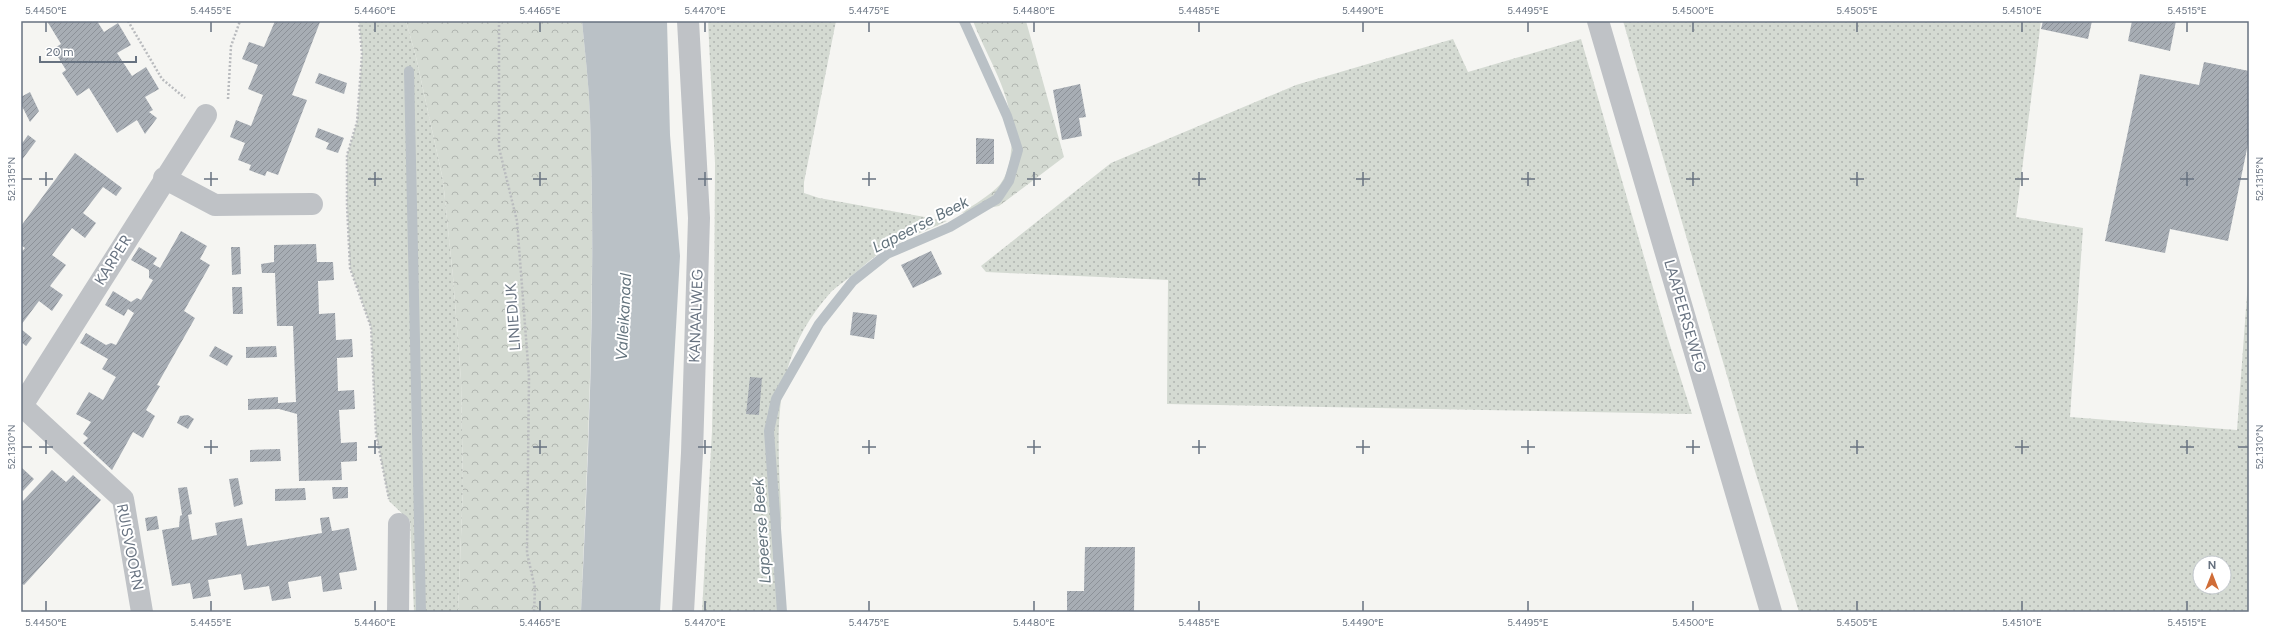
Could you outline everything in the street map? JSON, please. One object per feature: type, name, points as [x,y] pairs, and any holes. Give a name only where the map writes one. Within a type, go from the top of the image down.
[{"type":"street","name":"KANAALWEG","points":[[683,612],[692,453],[698,218],[688,21]]},
{"type":"street","name":"LAAPEERSEWEG","points":[[1598,21],[1771,612]]},
{"type":"street","name":"KARPER","points":[[21,406],[164,178],[206,115]]},
{"type":"street","points":[[164,178],[215,205],[312,204]]},
{"type":"street","name":"RUISVOORN","points":[[21,406],[122,499],[142,612]]},
{"type":"street","points":[[398,524],[398,612]]},
{"type":"path","points":[[128,21],[162,79],[206,115],[222,124],[230,90],[230,46],[240,21]]},
{"type":"path","points":[[359,21],[362,54],[357,122],[347,155],[347,205],[350,268],[370,327],[376,434],[389,501],[398,524]]},
{"type":"path","name":"LINIEDIJK","points":[[499,21],[499,148],[517,221],[529,377],[527,553],[534,588],[534,612]]},
{"type":"green space","points":[[359,21],[406,21],[416,57],[443,180],[453,277],[461,380],[463,486],[458,612],[414,612],[410,521],[389,501],[376,434],[371,327],[350,268],[347,205],[347,155],[357,122],[362,54]]},
{"type":"green space","points":[[406,21],[582,21],[588,81],[592,179],[592,303],[581,612],[458,612],[463,486],[461,380],[453,277],[443,180],[416,57]]},
{"type":"green space","points":[[708,21],[836,21],[804,182],[804,193],[819,198],[947,221],[887,249],[873,258],[837,287],[831,292],[811,317],[797,342],[788,368],[782,394],[779,422],[781,522],[778,586],[782,612],[702,612],[712,431],[714,335],[715,163]]},
{"type":"green space","points":[[973,21],[1026,21],[1064,157],[999,206],[962,213],[998,187],[1007,171],[1011,151],[1012,133],[1007,99]]},
{"type":"green space","points":[[1623,21],[2041,21],[2016,217],[2083,228],[2070,417],[2237,430],[2249,268],[2249,612],[1799,612],[1755,471]]},
{"type":"green space","points":[[1453,39],[1468,72],[1581,39],[1667,336],[1692,414],[1167,404],[1168,280],[986,272],[981,266],[1111,163],[1296,85]]},
{"type":"water","name":"Valleikanaal","points":[[582,21],[667,21],[670,135],[680,256],[660,612],[581,612],[587,488],[592,303],[592,179],[587,69]]},
{"type":"building","points":[[47,21],[97,21],[104,32],[118,23],[131,45],[117,53],[132,76],[146,67],[159,89],[145,97],[153,110],[149,112],[157,118],[145,134],[137,120],[117,133],[89,88],[77,96],[62,73],[66,70],[53,49],[61,44]]},
{"type":"building","points":[[275,21],[320,22],[292,95],[307,100],[278,175],[267,171],[265,176],[249,170],[251,165],[238,160],[245,143],[230,137],[236,120],[251,126],[263,95],[248,89],[258,65],[242,59],[249,42],[264,47]]},
{"type":"building","points":[[2043,21],[2092,21],[2088,39],[2041,29]]},
{"type":"building","points":[[2132,21],[2176,21],[2170,51],[2128,41]]},
{"type":"building","points":[[2204,62],[2249,71],[2249,139],[2228,241],[2170,229],[2165,253],[2105,241],[2140,74],[2199,85]]},
{"type":"building","points":[[319,73],[347,83],[344,94],[315,83]]},
{"type":"building","points":[[1080,84],[1086,117],[1079,118],[1082,136],[1062,140],[1053,90]]},
{"type":"building","points":[[30,92],[39,111],[30,122],[21,104],[21,97]]},
{"type":"building","points":[[318,128],[344,138],[338,153],[326,149],[329,143],[315,137]]},
{"type":"building","points":[[28,135],[36,141],[21,161],[21,145]]},
{"type":"building","points":[[976,138],[994,139],[994,164],[976,164]]},
{"type":"building","points":[[75,153],[122,188],[116,196],[103,187],[83,213],[96,223],[85,238],[72,228],[52,255],[66,265],[50,286],[63,295],[52,311],[39,301],[21,325],[21,253],[25,248],[21,245],[21,226]]},
{"type":"building","points":[[181,231],[207,246],[200,259],[210,265],[184,311],[195,318],[157,385],[160,386],[146,410],[155,416],[143,438],[133,432],[112,470],[83,443],[88,438],[83,434],[91,422],[76,414],[89,392],[103,400],[116,377],[102,369],[108,359],[80,343],[86,333],[106,345],[111,343],[116,345],[134,313],[128,309],[124,316],[105,305],[113,291],[131,302],[137,298],[141,300],[153,280],[149,278],[149,270],[131,260],[139,247],[157,258],[153,264],[160,268]]},
{"type":"building","points":[[316,244],[317,262],[333,262],[334,280],[318,281],[319,314],[335,313],[336,340],[352,339],[353,357],[337,358],[338,391],[354,390],[355,409],[339,410],[341,443],[357,442],[357,461],[341,462],[342,480],[299,481],[297,414],[279,409],[248,410],[248,399],[278,397],[278,403],[296,402],[293,326],[277,326],[275,273],[262,273],[261,264],[274,262],[274,245]]},
{"type":"building","points":[[231,247],[240,247],[241,274],[232,275]]},
{"type":"building","points":[[931,251],[942,274],[913,288],[901,265]]},
{"type":"building","points":[[232,287],[242,287],[243,314],[233,314]]},
{"type":"building","points":[[853,312],[877,315],[874,339],[850,335]]},
{"type":"building","points":[[21,329],[32,338],[26,346],[21,342]]},
{"type":"building","points":[[215,346],[233,356],[227,366],[209,356]]},
{"type":"building","points":[[276,346],[277,357],[246,358],[246,347]]},
{"type":"building","points":[[750,377],[762,378],[759,415],[746,414]]},
{"type":"building","points":[[188,415],[194,419],[188,429],[177,423],[180,416]]},
{"type":"building","points":[[280,449],[281,461],[250,462],[250,450]]},
{"type":"building","points":[[21,467],[34,479],[23,491],[21,488]]},
{"type":"building","points":[[52,470],[66,482],[73,475],[101,500],[24,585],[21,583],[21,503]]},
{"type":"building","points":[[238,478],[243,504],[234,507],[229,479]]},
{"type":"building","points":[[187,487],[192,514],[188,515],[192,540],[217,535],[215,523],[242,518],[247,546],[322,533],[320,518],[329,517],[332,531],[349,528],[357,570],[339,573],[342,589],[323,592],[321,576],[288,582],[291,598],[272,601],[269,586],[244,590],[241,574],[208,580],[211,596],[193,599],[190,583],[172,586],[162,530],[179,527],[180,516],[182,515],[178,488]]},
{"type":"building","points":[[332,487],[348,487],[348,498],[333,499]]},
{"type":"building","points":[[305,488],[306,500],[275,501],[275,489]]},
{"type":"building","points":[[157,516],[159,529],[147,531],[145,518]]},
{"type":"building","points":[[1085,547],[1135,547],[1134,612],[1067,612],[1067,591],[1084,591]]},
{"type":"waterway","name":"Lapeerse Beek","points":[[782,612],[769,431],[776,399],[819,324],[853,281],[887,254],[950,227],[997,199],[1009,181],[1018,150],[1007,116],[964,21]]},
{"type":"waterway","points":[[409,71],[421,612]]}]
